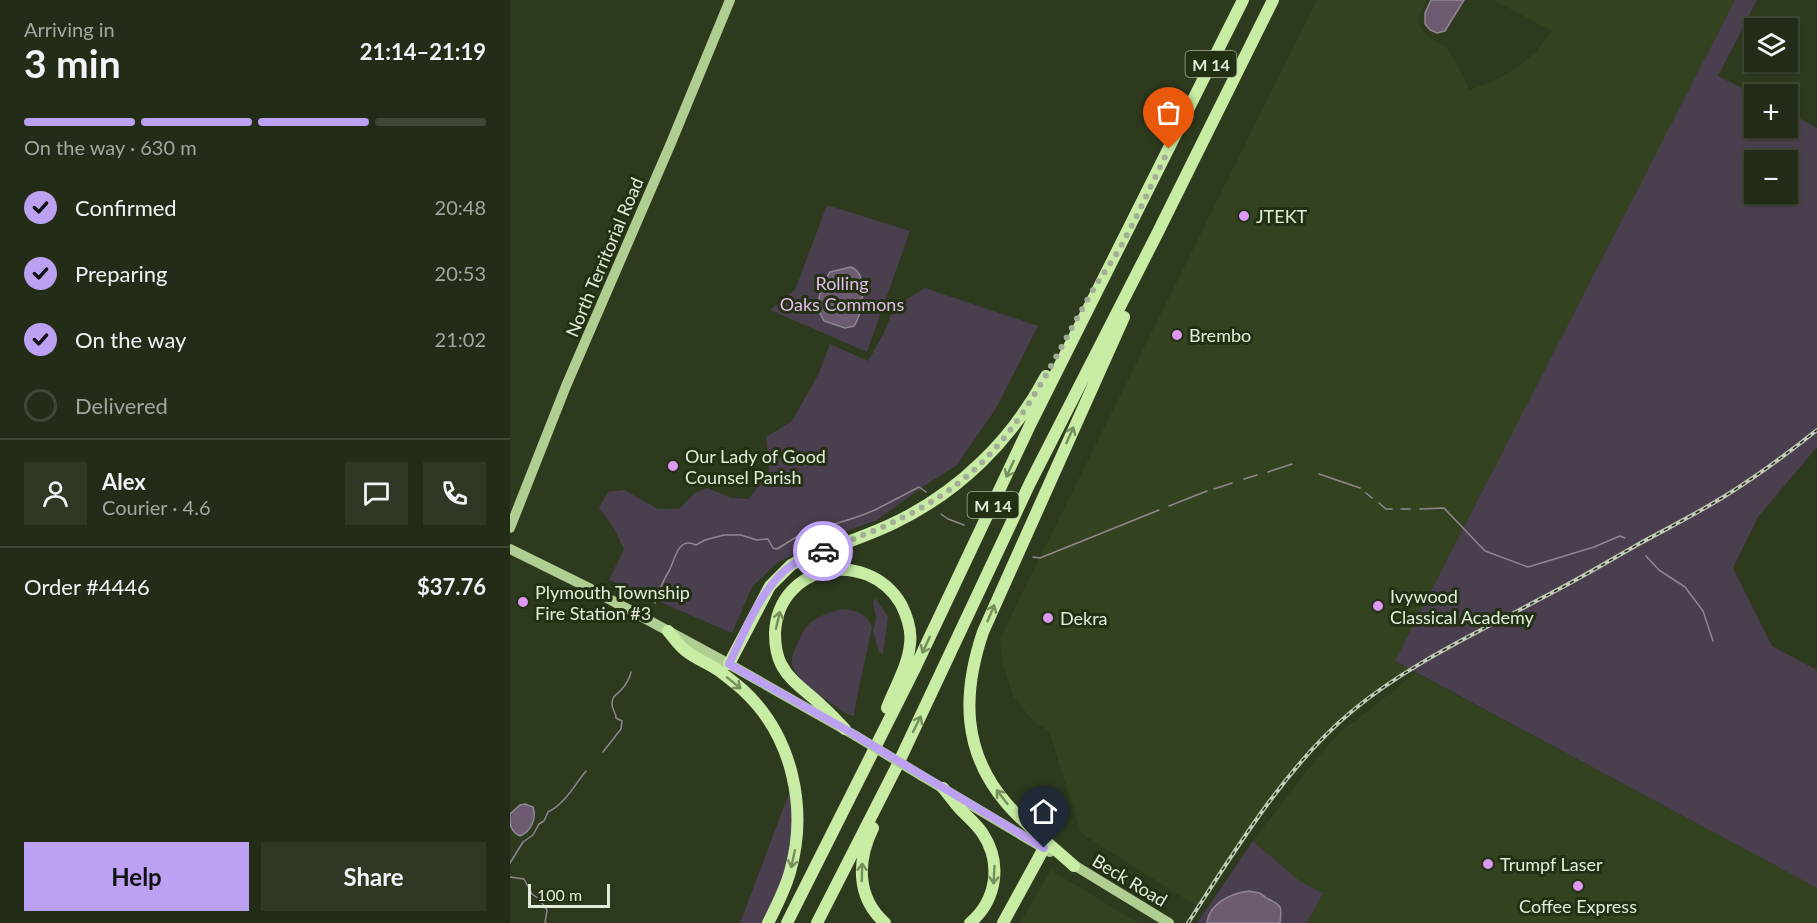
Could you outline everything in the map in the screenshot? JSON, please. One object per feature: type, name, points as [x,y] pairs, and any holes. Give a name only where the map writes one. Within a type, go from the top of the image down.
[{"type":"highway","name":"M 14","points":[[787,923],[915,668],[1031,423],[1243,0]]},
{"type":"highway","name":"M 14","points":[[817,923],[898,764],[1030,483],[1273,0]]},
{"type":"highway","points":[[1074,866],[1007,804],[984,770],[969,721],[973,660],[982,632],[1135,292],[1157,234]]},
{"type":"highway","points":[[729,664],[770,586],[791,565],[902,519],[946,492],[986,459],[1010,431],[1039,389],[1090,295],[1120,248]]},
{"type":"highway","points":[[845,729],[788,675],[779,658],[775,639],[778,613],[792,591],[811,577],[841,569],[866,574],[887,587],[896,597],[909,623],[910,641],[907,659],[867,763]]},
{"type":"highway","points":[[668,631],[686,651],[718,670],[750,697],[774,730],[787,757],[794,780],[797,805],[796,844],[790,872],[768,923]]},
{"type":"highway","points":[[885,923],[866,898],[862,886],[861,867],[867,840],[892,788],[898,764]]},
{"type":"highway","points":[[943,788],[983,832],[994,862],[992,891],[981,911],[970,923]]},
{"type":"highway","points":[[1003,923],[1044,848]]},
{"type":"main road","name":"North Territorial Road","points":[[510,528],[566,386],[730,0]]},
{"type":"main road","name":"Beck Road","points":[[510,549],[587,587],[845,729],[1168,923]]},
{"type":"shaded area","points":[[1317,0],[1427,0],[1417,20],[1422,30],[1433,40],[1446,47],[1469,90],[1492,82],[1518,67],[1537,51],[1552,31],[1493,0],[1735,0],[1395,661],[1411,670],[1351,712],[1319,741],[1287,779],[1233,853],[1198,907],[1081,833],[1049,731],[1034,722],[1013,696],[1002,661],[1000,640]]},
{"type":"shaded area","points":[[1431,0],[1464,0],[1445,31],[1437,33],[1425,24],[1425,13]]},
{"type":"shaded area","points":[[851,267],[860,277],[863,294],[860,312],[854,326],[845,328],[824,321],[817,308],[822,285],[830,272]]},
{"type":"shaded area","points":[[1416,673],[1817,888],[1817,923],[1307,923],[1323,893],[1301,882],[1253,841],[1338,734]]},
{"type":"shaded area","points":[[520,805],[533,807],[534,820],[527,831],[520,836],[511,827],[510,814]]},
{"type":"shaded area","points":[[1051,870],[1138,923],[1020,923]]},
{"type":"shaded area","points":[[1249,891],[1260,894],[1278,905],[1281,910],[1280,923],[1207,923],[1212,910],[1222,900]]},
{"type":"green space","points":[[1735,0],[1757,0],[1748,18],[1744,18],[1744,25],[1718,76],[1744,89],[1744,138],[1798,138],[1798,118],[1817,128],[1817,447],[1758,517],[1733,568],[1772,646],[1817,670],[1817,888],[1395,661]]},
{"type":"green space","name":"Rolling Oaks Commons","points":[[827,205],[910,231],[867,352],[770,310],[795,290]]},
{"type":"green space","points":[[925,288],[1038,326],[995,410],[956,466],[877,520],[823,540],[778,562],[752,587],[732,633],[609,580],[624,549],[612,525],[599,508],[608,492],[624,490],[658,509],[679,509],[695,493],[707,488],[732,498],[749,499],[769,471],[766,437],[792,421],[819,373],[830,344],[868,361],[884,333],[894,307]]},
{"type":"green space","points":[[875,598],[888,617],[883,654],[879,652],[873,631],[876,619],[873,603]]},
{"type":"green space","points":[[842,609],[860,614],[872,627],[854,716],[849,715],[806,685],[794,670],[792,662],[794,651],[807,627],[822,616]]},
{"type":"green space","points":[[794,780],[796,844],[765,923],[740,923]]},
{"type":"green space","points":[[1253,841],[1301,882],[1323,893],[1307,923],[1280,923],[1281,914],[1274,900],[1267,899],[1260,893],[1226,897],[1209,914],[1207,923],[1197,923]]},
{"type":"waterway","points":[[1268,472],[1292,464]]},
{"type":"waterway","points":[[1319,474],[1360,488]]},
{"type":"waterway","points":[[1244,479],[1257,475]]},
{"type":"waterway","points":[[1214,489],[1232,483]]},
{"type":"waterway","points":[[655,603],[678,551],[685,544],[696,545],[724,535],[741,535],[757,540],[768,539],[773,548],[777,549],[798,536],[875,510],[919,487],[926,492]]},
{"type":"waterway","points":[[1169,506],[1207,491]]},
{"type":"waterway","points":[[1366,493],[1372,498]]},
{"type":"waterway","points":[[1379,503],[1386,509],[1392,509]]},
{"type":"waterway","points":[[1420,509],[1444,508],[1485,551],[1528,567],[1594,547],[1620,536],[1625,538]]},
{"type":"waterway","points":[[1401,509],[1410,509]]},
{"type":"waterway","points":[[1033,557],[1040,558],[1159,510]]},
{"type":"waterway","points":[[941,514],[964,525]]},
{"type":"waterway","points":[[1646,556],[1659,570],[1685,587],[1703,611],[1713,641]]},
{"type":"waterway","points":[[603,752],[621,729],[622,721],[616,718],[612,701],[629,679],[631,672]]},
{"type":"waterway","points":[[510,863],[523,842],[533,835],[548,812],[565,799],[586,771]]},
{"type":"waterway","points":[[510,877],[524,879],[532,894],[547,910],[545,923]]},
{"type":"railway","points":[[1188,923],[1262,811],[1305,758],[1351,712],[1395,679],[1442,651],[1714,503],[1760,473],[1817,430]]},
{"type":"way so far","points":[[823,551],[893,524],[920,509],[967,476],[995,449],[1039,389],[1090,295],[1120,248],[1169,149]]},
{"type":"place","name":"JTEKT","points":[[1244,216]]},
{"type":"place","name":"Brembo","points":[[1177,335]]},
{"type":"place","name":"Our Lady of Good Counsel Parish","points":[[673,466]]},
{"type":"place","name":"Plymouth Township Fire Station #3","points":[[523,602]]},
{"type":"place","name":"Ivywood Classical Academy","points":[[1378,606]]},
{"type":"place","name":"Dekra","points":[[1048,618]]},
{"type":"place","name":"Trumpf Laser","points":[[1488,864]]},
{"type":"place","name":"Coffee Express","points":[[1578,886]]},
{"type":"route","points":[[823,551],[791,565],[776,578],[765,594],[729,664],[845,729],[1044,848]]}]
